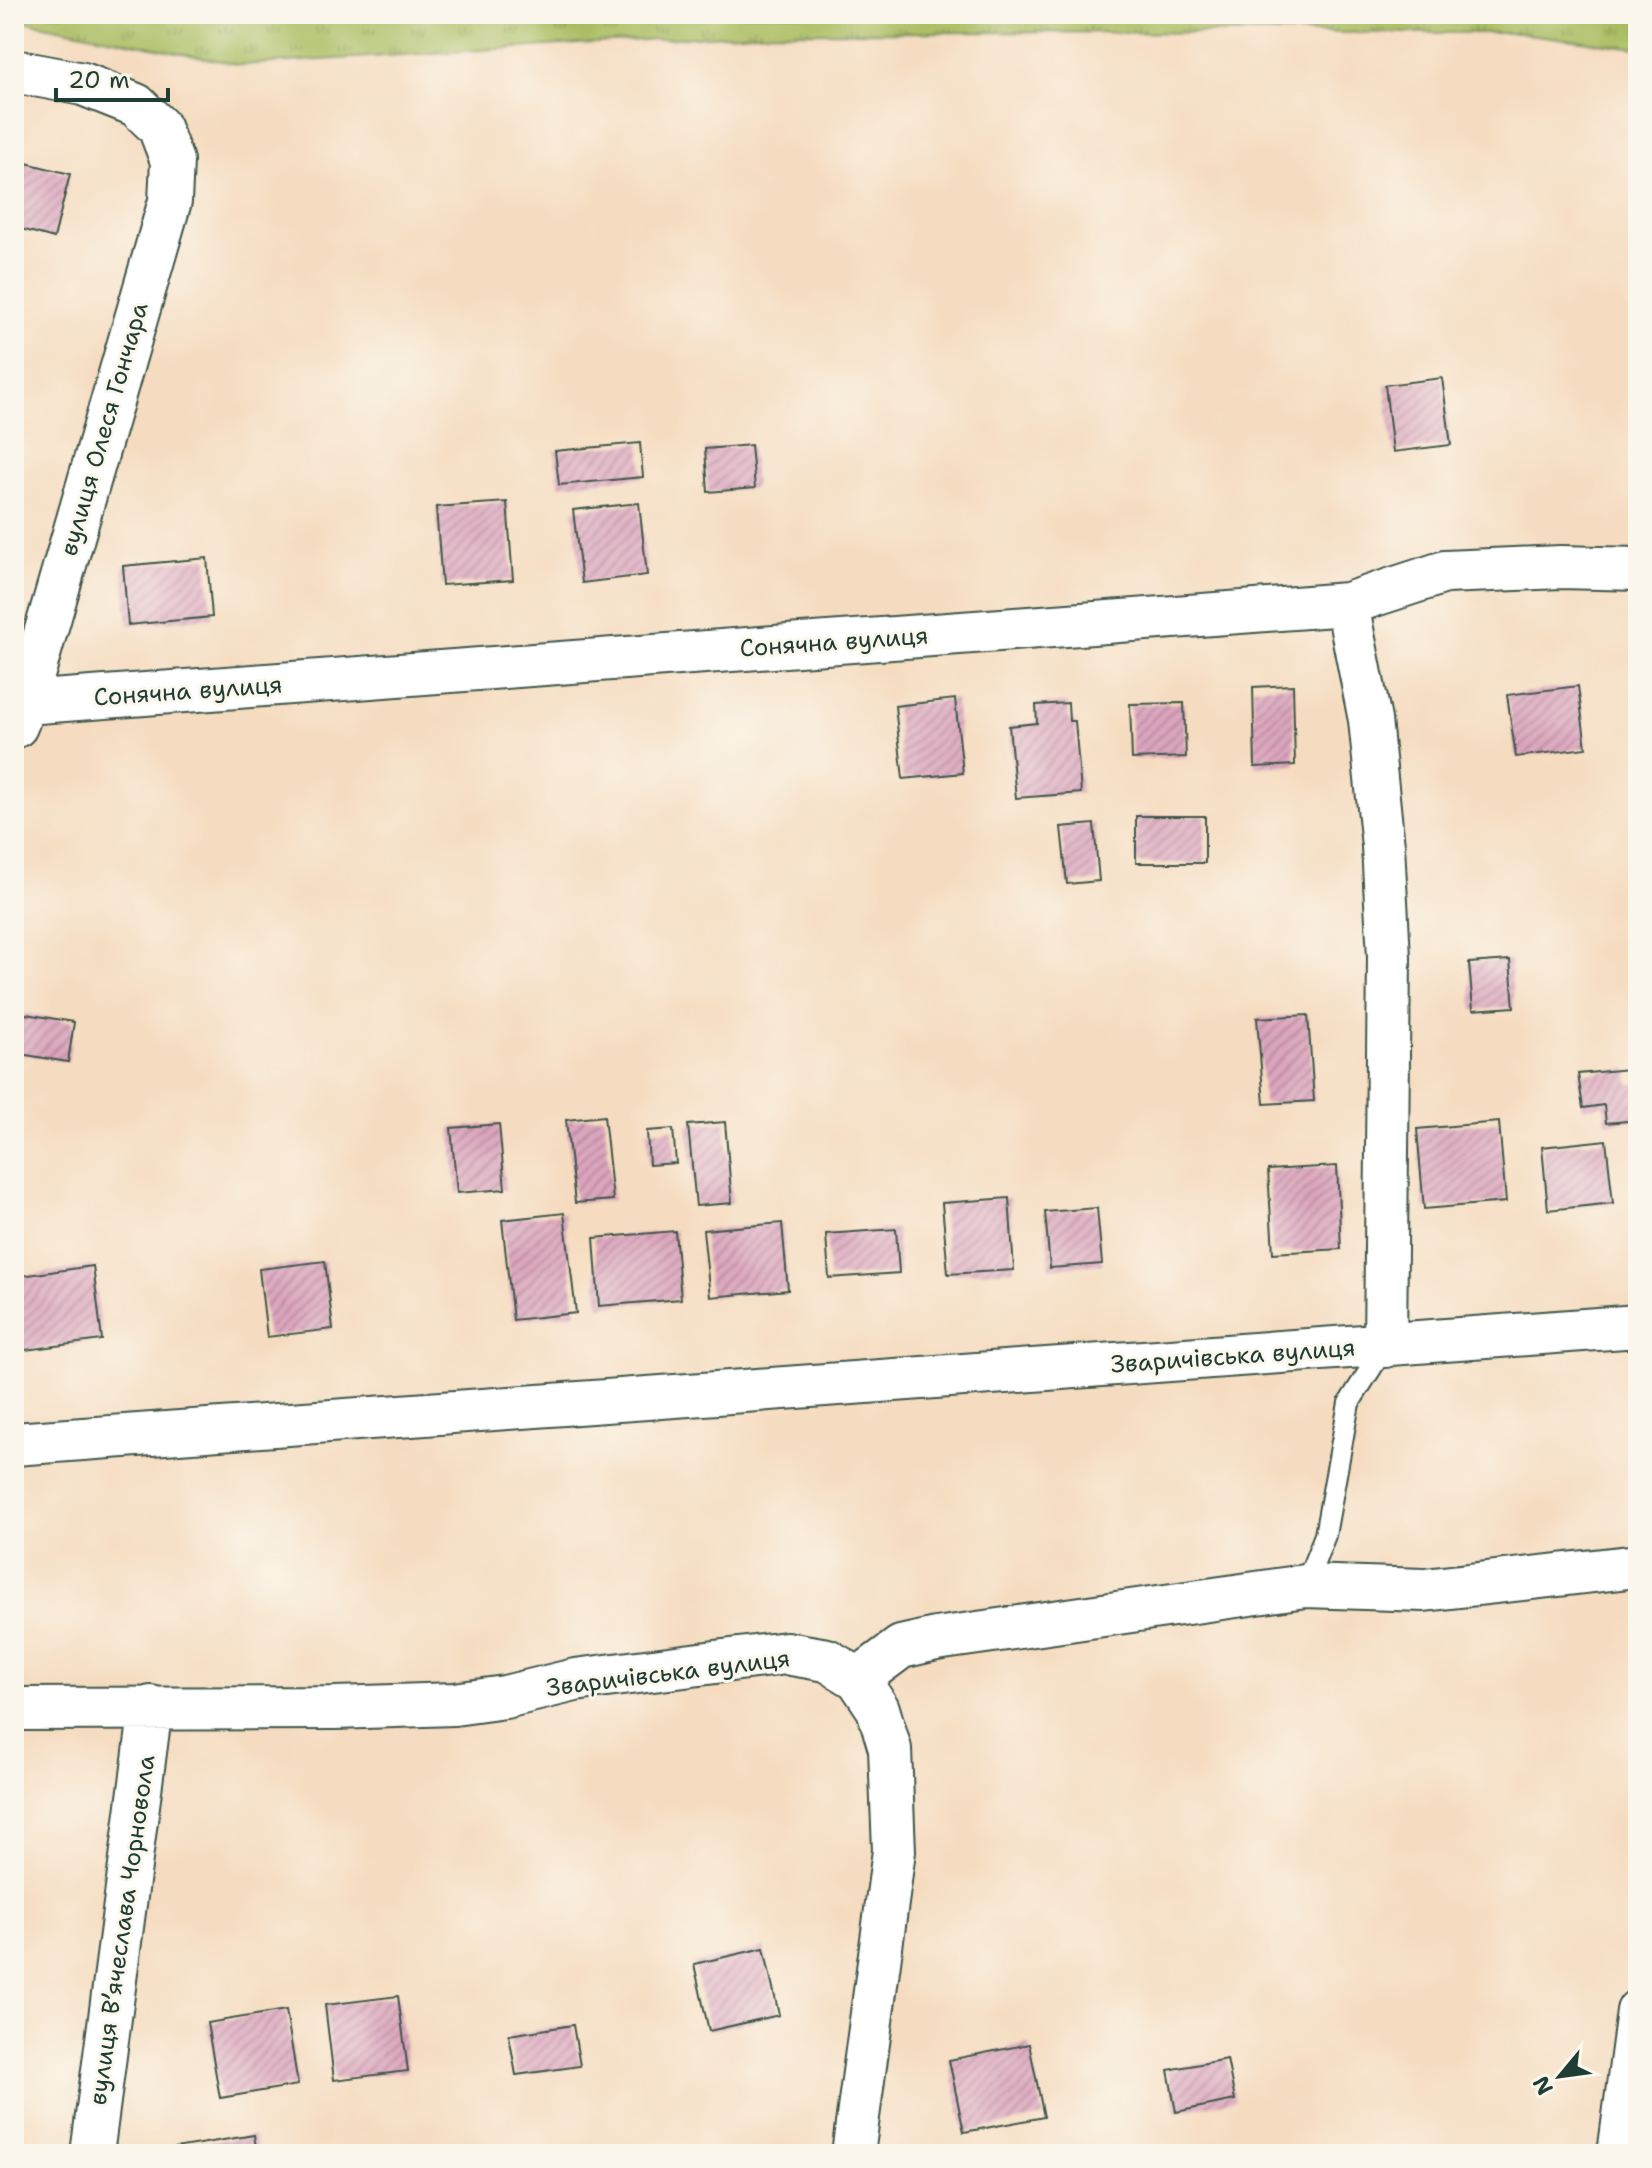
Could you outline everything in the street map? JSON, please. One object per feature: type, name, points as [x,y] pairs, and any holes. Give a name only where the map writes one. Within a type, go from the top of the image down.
[{"type":"street","name":"вулиця Олеся Гончара","points":[[14,71],[83,84],[136,105],[159,127],[172,161],[170,201],[20,716]]},
{"type":"street","name":"Сонячна вулиця","points":[[20,716],[1347,604],[1445,572],[1561,567],[1638,569]]},
{"type":"street","points":[[1347,604],[1370,720],[1383,846],[1389,957],[1385,1346]]},
{"type":"street","name":"Зваричівська вулиця","points":[[14,1444],[1638,1326]]},
{"type":"street","points":[[853,2154],[894,1851],[890,1749],[878,1709],[858,1679],[901,1647],[936,1639],[1305,1586],[1424,1590],[1638,1566]]},
{"type":"street","name":"Зваричівська вулиця","points":[[14,1709],[335,1708],[454,1704],[505,1697],[575,1680],[786,1653],[827,1660],[858,1679]]},
{"type":"street","name":"вулиця Вʼячеслава Чорновола","points":[[92,2154],[151,1707]]},
{"type":"street","points":[[1619,2154],[1638,2011]]},
{"type":"lane","points":[[1305,1586],[1325,1535],[1349,1403],[1385,1346]]},
{"type":"green space","points":[[14,14],[1638,14],[1638,48],[1519,33],[774,32],[240,65],[14,19]]},
{"type":"building","points":[[14,160],[70,174],[54,238],[14,227]]},
{"type":"building","points":[[1442,378],[1451,445],[1393,452],[1385,385]]},
{"type":"building","points":[[640,443],[643,477],[559,485],[555,451]]},
{"type":"building","points":[[751,445],[755,488],[708,492],[705,449]]},
{"type":"building","points":[[507,502],[513,580],[442,585],[436,507]]},
{"type":"building","points":[[639,503],[647,575],[582,583],[573,510]]},
{"type":"building","points":[[207,558],[212,617],[128,625],[123,566]]},
{"type":"building","points":[[1293,685],[1295,765],[1255,767],[1253,687]]},
{"type":"building","points":[[1578,686],[1586,748],[1516,757],[1507,695]]},
{"type":"building","points":[[955,699],[963,773],[903,779],[895,706]]},
{"type":"building","points":[[1068,703],[1069,721],[1075,721],[1081,793],[1016,798],[1009,726],[1037,723],[1036,705]]},
{"type":"building","points":[[1184,703],[1186,757],[1132,759],[1130,704]]},
{"type":"building","points":[[1136,816],[1205,816],[1205,863],[1136,863]]},
{"type":"building","points":[[1094,824],[1099,881],[1067,884],[1061,827]]},
{"type":"building","points":[[1510,960],[1514,1007],[1473,1010],[1469,963]]},
{"type":"building","points":[[14,1012],[74,1022],[68,1062],[14,1053]]},
{"type":"building","points":[[1308,1015],[1314,1101],[1264,1104],[1257,1018]]},
{"type":"building","points":[[1628,1069],[1629,1084],[1638,1083],[1638,1120],[1606,1123],[1604,1105],[1583,1108],[1578,1074]]},
{"type":"building","points":[[604,1116],[613,1200],[575,1203],[566,1120]]},
{"type":"building","points":[[725,1122],[732,1203],[696,1206],[688,1125]]},
{"type":"building","points":[[1499,1122],[1506,1202],[1424,1209],[1417,1129]]},
{"type":"building","points":[[499,1124],[505,1189],[457,1193],[451,1128]]},
{"type":"building","points":[[673,1129],[676,1163],[649,1165],[647,1131]]},
{"type":"building","points":[[1606,1140],[1613,1203],[1548,1210],[1542,1147]]},
{"type":"building","points":[[1337,1166],[1341,1249],[1273,1253],[1268,1170]]},
{"type":"building","points":[[1009,1198],[1014,1270],[948,1274],[942,1203]]},
{"type":"building","points":[[1097,1208],[1102,1264],[1050,1268],[1045,1212]]},
{"type":"building","points":[[564,1213],[576,1313],[513,1320],[502,1220]]},
{"type":"building","points":[[782,1223],[788,1290],[710,1297],[703,1230]]},
{"type":"building","points":[[896,1229],[899,1273],[829,1278],[826,1234]]},
{"type":"building","points":[[675,1231],[681,1299],[599,1306],[594,1238]]},
{"type":"building","points":[[325,1261],[333,1329],[267,1337],[259,1269]]},
{"type":"building","points":[[93,1266],[102,1340],[18,1351],[14,1277]]},
{"type":"building","points":[[764,1948],[779,2015],[709,2031],[694,1964]]},
{"type":"building","points":[[398,1996],[408,2071],[334,2080],[325,2005]]},
{"type":"building","points":[[286,2010],[298,2085],[220,2098],[207,2023]]},
{"type":"building","points":[[573,2025],[580,2066],[516,2075],[509,2035]]},
{"type":"building","points":[[1029,2044],[1044,2117],[964,2132],[949,2060]]},
{"type":"building","points":[[1227,2059],[1235,2100],[1176,2112],[1168,2070]]},
{"type":"building","points":[[254,2135],[257,2154],[176,2154],[175,2148]]}]
